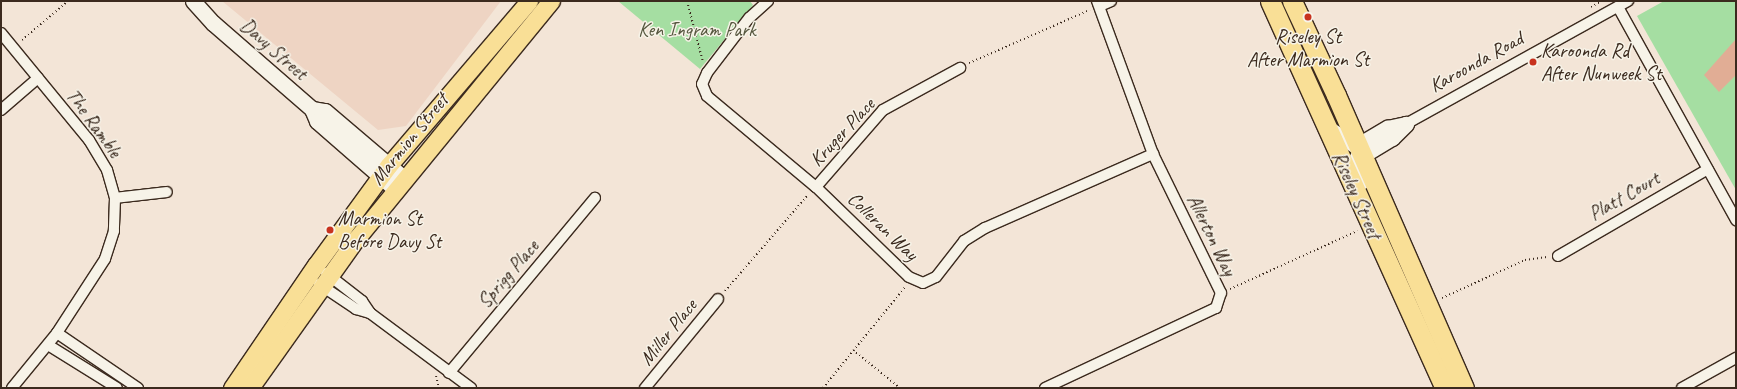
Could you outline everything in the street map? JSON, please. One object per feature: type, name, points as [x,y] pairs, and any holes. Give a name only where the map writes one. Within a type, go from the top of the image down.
[{"type":"highway","name":"Riseley Street","points":[[1270,1],[1328,128],[1363,224],[1445,388]]},
{"type":"highway","name":"Riseley Street","points":[[1292,1],[1359,148],[1464,388]]},
{"type":"main road","name":"Marmion Street","points":[[250,388],[318,275],[385,171],[529,1]]},
{"type":"main road","name":"Marmion Street","points":[[232,388],[318,275],[401,184],[551,1]]},
{"type":"street","name":"Davy Street","points":[[192,1],[213,22],[312,109],[317,121],[401,184]]},
{"type":"street","points":[[707,73],[749,18],[768,1]]},
{"type":"street","points":[[1098,3],[1111,1]]},
{"type":"street","name":"Karoonda Road","points":[[1359,148],[1370,151],[1392,138],[1406,124],[1628,1]]},
{"type":"street","name":"Allerton Way","points":[[1045,388],[1216,308],[1221,293],[1153,154],[1098,3]]},
{"type":"street","points":[[1618,7],[1736,220]]},
{"type":"street","name":"The Ramble","points":[[1,33],[99,155],[112,183],[116,198],[114,231],[105,259],[57,333],[12,388]]},
{"type":"street","name":"Kruger Place","points":[[816,187],[883,110],[960,68]]},
{"type":"street","name":"Colleran Way","points":[[707,73],[702,84],[707,96],[816,187],[909,277],[923,283],[936,277],[964,241],[985,228],[1153,154]]},
{"type":"street","points":[[1,110],[38,78]]},
{"type":"street","points":[[1328,128],[1359,148],[1354,163],[1370,203],[1363,224]]},
{"type":"street","name":"Platt Court","points":[[1558,256],[1708,169]]},
{"type":"street","points":[[116,198],[167,192]]},
{"type":"street","name":"Sprigg Place","points":[[449,373],[594,198]]},
{"type":"street","points":[[318,275],[362,301],[370,313],[471,388]]},
{"type":"street","name":"Miller Place","points":[[645,388],[718,299]]},
{"type":"street","points":[[57,333],[138,388]]},
{"type":"street","points":[[48,345],[117,388]]},
{"type":"street","points":[[1682,388],[1736,358]]},
{"type":"path","points":[[13,48],[68,1]]},
{"type":"path","points":[[687,1],[692,28],[707,73]]},
{"type":"path","points":[[960,68],[1098,3]]},
{"type":"path","points":[[718,299],[816,187]]},
{"type":"path","points":[[1221,293],[1363,224]]},
{"type":"path","points":[[1437,300],[1525,260],[1558,256]]},
{"type":"path","points":[[823,388],[902,292],[909,277]]},
{"type":"path","points":[[853,350],[900,388]]},
{"type":"shaded area","points":[[222,1],[501,1],[406,126],[378,130]]},
{"type":"green space","name":"Ken Ingram Park","points":[[618,1],[750,1],[753,5],[700,69]]},
{"type":"green space","points":[[1664,1],[1736,1],[1736,190],[1637,16]]},
{"type":"building","points":[[1736,39],[1736,75],[1719,92],[1704,75]]},
{"type":"place","name":"Riseley St After Marmion St","points":[[1308,17]]},
{"type":"place","name":"Karoonda Rd After Nunweek St","points":[[1533,62]]},
{"type":"place","name":"Marmion St Before Davy St","points":[[330,230]]}]
